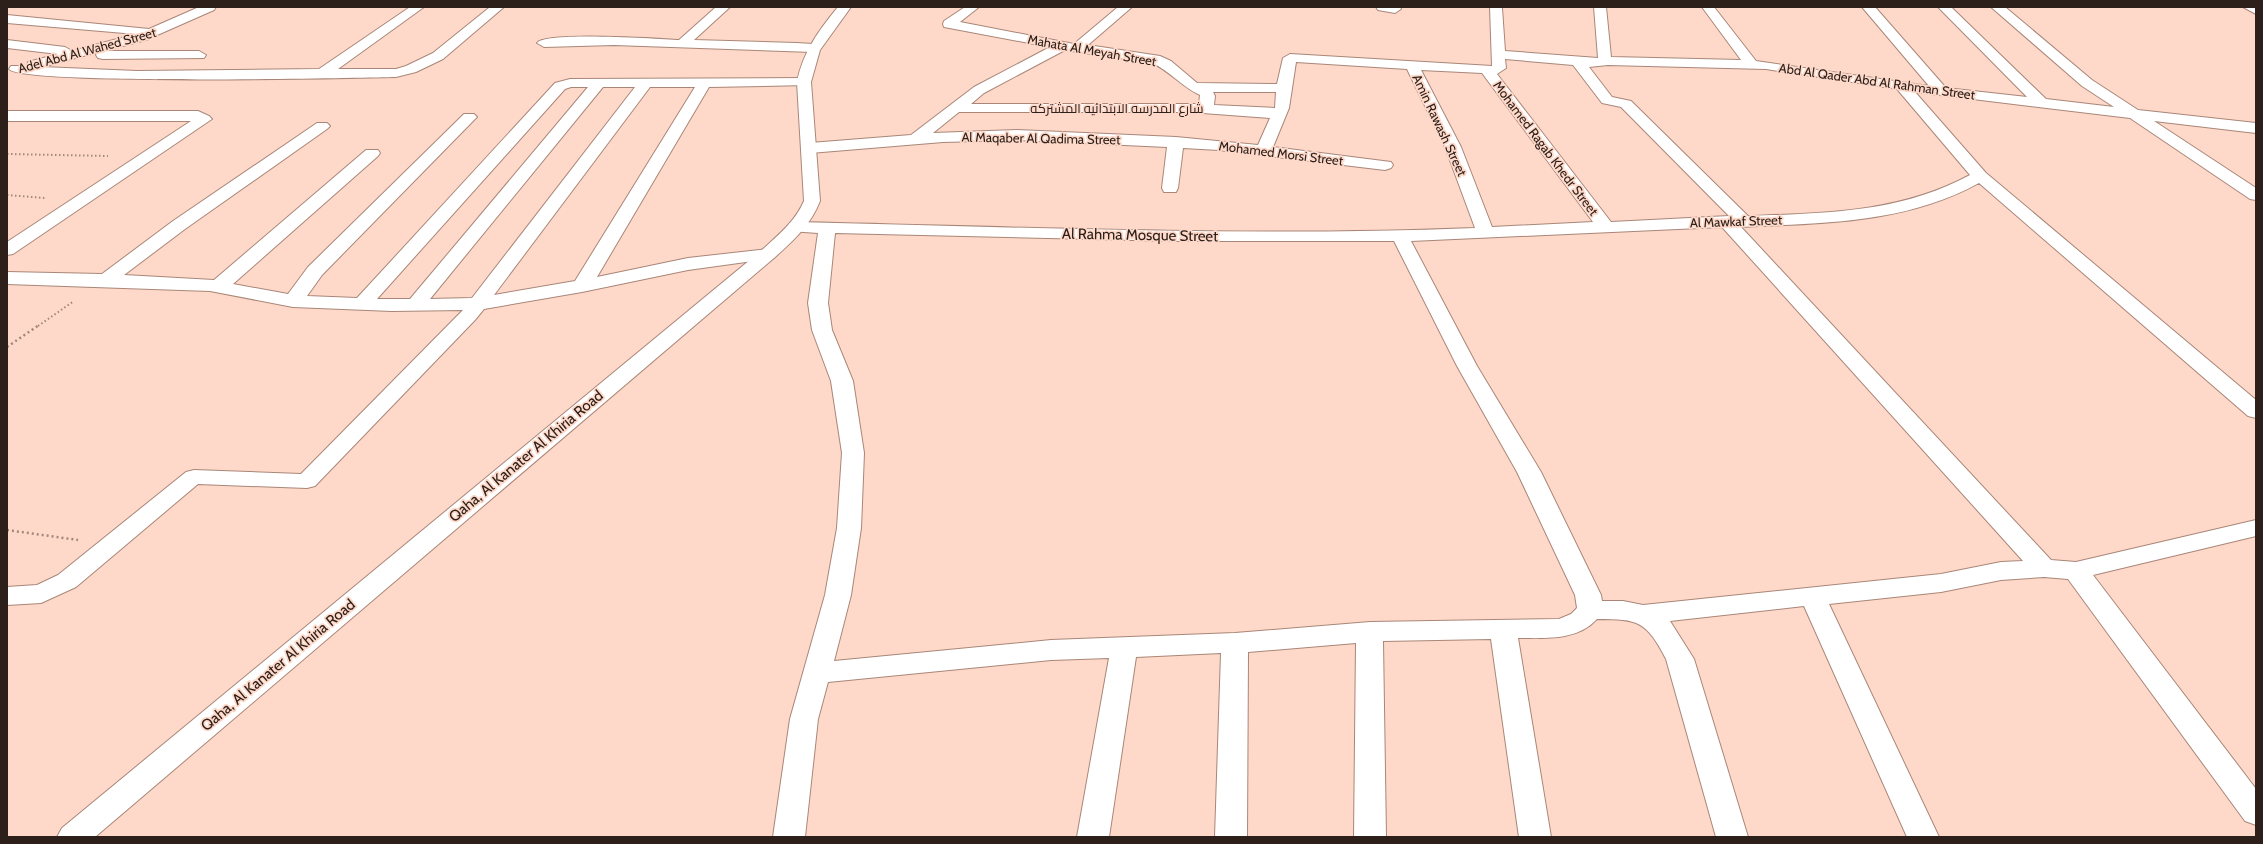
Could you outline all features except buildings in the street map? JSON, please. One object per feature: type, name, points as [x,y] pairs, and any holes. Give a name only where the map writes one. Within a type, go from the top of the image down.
[{"type":"street","points":[[185,7],[209,8]]},
{"type":"street","points":[[320,75],[418,7]]},
{"type":"street","points":[[12,70],[137,75],[320,75],[396,73],[413,70],[435,58],[498,7]]},
{"type":"street","points":[[682,44],[724,7]]},
{"type":"street","name":"Qaha, Al Kanater Al Khiria Road","points":[[73,837],[768,254],[796,227],[808,212],[812,201],[810,148],[804,82],[813,48],[845,7]]},
{"type":"street","name":"Mahata Al Meyah Street","points":[[973,7],[950,22],[952,25],[1070,47],[1155,59],[1166,64],[1194,87],[1208,94],[1206,109]]},
{"type":"street","points":[[916,139],[988,84],[1070,47],[1126,7]]},
{"type":"street","points":[[1382,7],[1395,9]]},
{"type":"street","points":[[1600,7],[1605,61]]},
{"type":"street","points":[[1708,7],[1751,64]]},
{"type":"street","points":[[1868,7],[1942,92]]},
{"type":"street","points":[[1944,7],[2042,104]]},
{"type":"street","points":[[1998,7],[2087,82],[2256,196]]},
{"type":"street","points":[[2249,7],[2256,10]]},
{"type":"street","name":"Adel Abd Al Wahed Street","points":[[12,70],[77,54],[155,32],[209,8]]},
{"type":"street","points":[[1263,151],[1282,108],[1288,60],[1294,57],[1487,70],[1499,68],[1497,54],[1496,8]]},
{"type":"street","points":[[9,19],[38,9]]},
{"type":"street","points":[[9,19],[155,32]]},
{"type":"street","points":[[544,43],[585,40],[682,44],[779,45],[813,48]]},
{"type":"street","points":[[7,44],[77,54],[199,55]]},
{"type":"street","name":"Abd Al Qader Abd Al Rahman Street","points":[[1497,54],[1597,63],[1605,61],[1751,64],[1942,92],[2256,128]]},
{"type":"street","points":[[1578,62],[1607,100],[1626,104],[1734,221],[2044,568]]},
{"type":"street","name":"Amin Rawash Street","points":[[1411,64],[1453,147],[1484,232]]},
{"type":"street","name":"Mohamed Ragab Khedr Street","points":[[1487,70],[1605,226]]},
{"type":"street","points":[[363,303],[560,86],[570,83],[804,82]]},
{"type":"street","points":[[7,596],[32,596],[47,593],[67,581],[187,481],[194,477],[307,481],[468,316],[646,83]]},
{"type":"street","points":[[582,286],[704,83]]},
{"type":"street","points":[[416,304],[598,84]]},
{"type":"street","points":[[1902,86],[1980,176],[2256,411]]},
{"type":"street","points":[[1194,87],[1284,88]]},
{"type":"street","name":"شارع المدرسه الابتدائيه المشتركه","points":[[956,108],[1206,109],[1279,114]]},
{"type":"street","points":[[7,116],[202,117],[204,119],[200,123],[144,157],[7,250]]},
{"type":"street","points":[[292,301],[315,272],[469,117]]},
{"type":"street","points":[[106,280],[179,225],[322,126]]},
{"type":"street","points":[[2240,127],[2256,136]]},
{"type":"street","name":"Al Maqaber Al Qadima Street","points":[[810,148],[968,135],[1017,134],[1176,142]]},
{"type":"street","points":[[1170,188],[1176,142]]},
{"type":"street","name":"Mohamed Morsi Street","points":[[1176,142],[1385,165]]},
{"type":"street","points":[[219,286],[372,153]]},
{"type":"street","name":"Al Mawkaf Street","points":[[1484,232],[1845,217],[1881,212],[1940,197],[1980,176]]},
{"type":"street","name":"Al Rahma Mosque Street","points":[[796,227],[1248,236],[1400,236],[1484,232]]},
{"type":"street","points":[[790,837],[791,809],[804,719],[838,595],[849,528],[854,453],[842,381],[822,330],[818,303],[827,228]]},
{"type":"street","points":[[1400,236],[1467,366],[1529,472],[1588,595],[1590,610]]},
{"type":"street","points":[[7,278],[106,280],[219,286],[292,301],[477,304],[582,286],[701,262],[768,254]]},
{"type":"street","points":[[1644,614],[1941,583],[2001,571],[2044,568],[2076,571],[2256,528]]},
{"type":"street","points":[[2076,571],[2256,812]]},
{"type":"street","points":[[1812,596],[1923,837]]},
{"type":"street","points":[[816,674],[1051,650],[1235,643],[1370,632],[1561,628],[1580,621],[1590,610],[1626,610],[1644,614],[1658,622],[1668,636],[1680,659],[1732,837]]},
{"type":"street","points":[[1503,629],[1535,837]]},
{"type":"street","points":[[1370,632],[1370,837]]},
{"type":"street","points":[[1231,837],[1235,643]]},
{"type":"street","points":[[1093,837],[1124,648]]},
{"type":"path","points":[[7,154],[144,157]]},
{"type":"path","points":[[7,347],[106,280]]},
{"type":"path","points":[[7,530],[110,545]]}]
